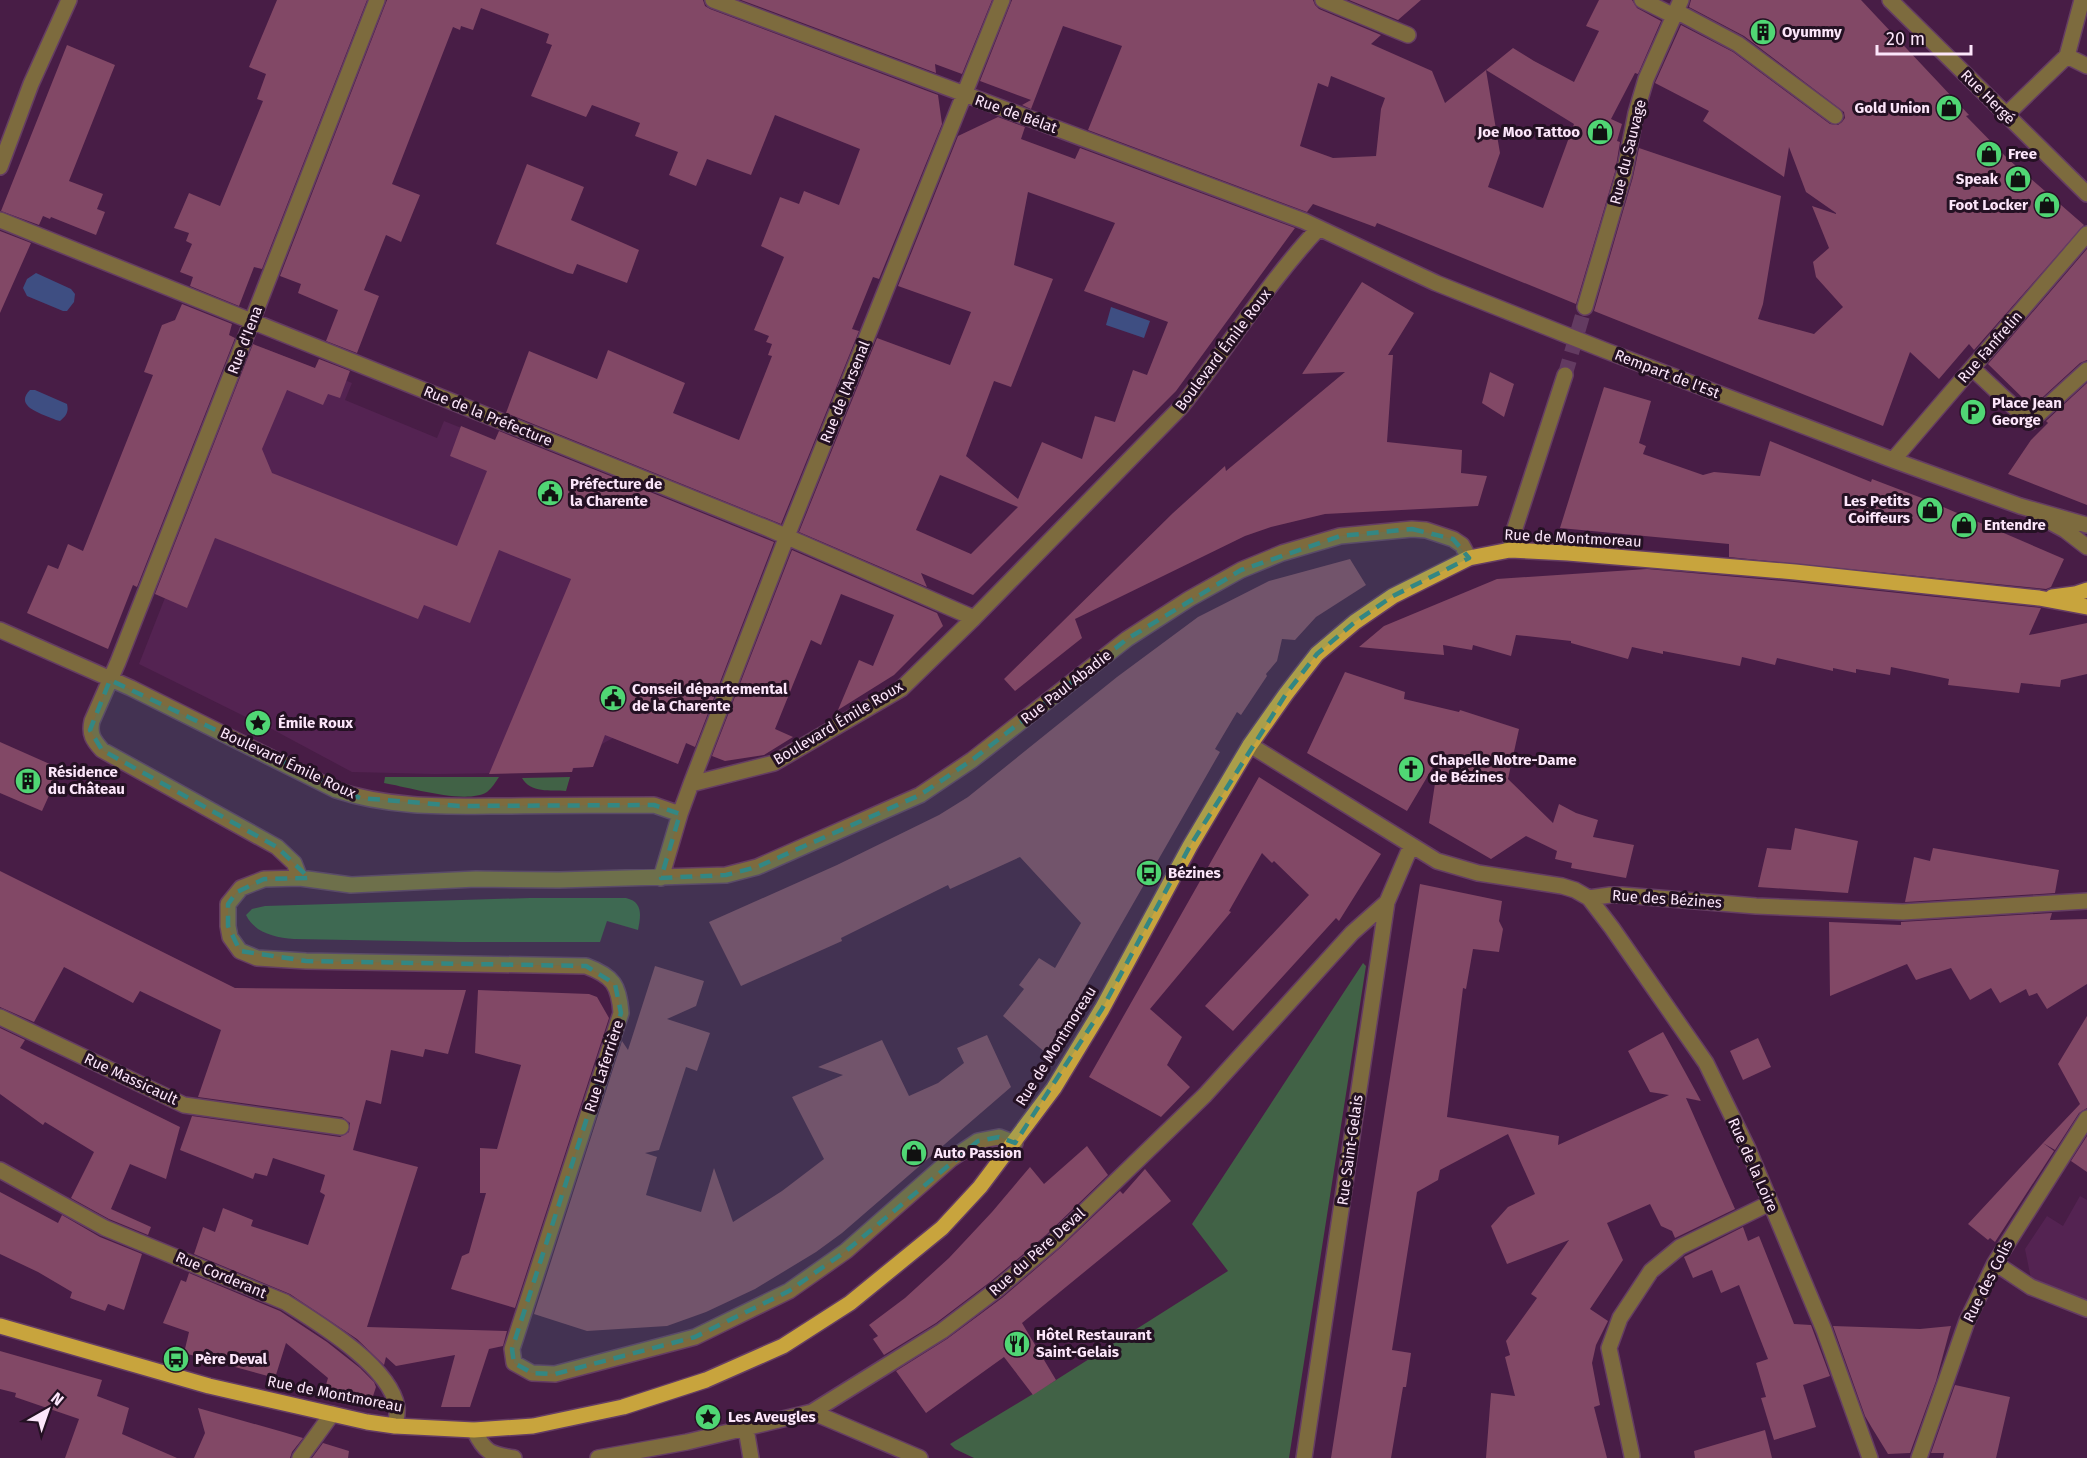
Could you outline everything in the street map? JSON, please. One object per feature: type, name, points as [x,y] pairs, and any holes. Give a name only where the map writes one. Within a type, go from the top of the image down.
[{"type":"main road","name":"Rue de Montmoreau","points":[[0,1326],[209,1386],[395,1426],[474,1430],[533,1426],[623,1407],[706,1380],[783,1346],[850,1303],[942,1228],[980,1187],[1054,1088],[1102,1009],[1190,846],[1250,745],[1317,654],[1354,622],[1393,596],[1469,558],[1510,550],[1795,572],[2039,598],[2087,607]]},
{"type":"main road","name":"Rue de Montmoreau","points":[[2039,598],[2075,594],[2087,590]]},
{"type":"street","points":[[0,167],[31,84],[69,0]]},
{"type":"street","name":"Rue d'Iena","points":[[300,878],[294,863],[277,847],[102,750],[93,740],[90,730],[377,0]]},
{"type":"street","name":"Rue de Bélat","points":[[713,0],[1319,228]]},
{"type":"street","name":"Rue de l'Arsenal","points":[[692,784],[787,536],[1002,0]]},
{"type":"street","points":[[1323,0],[1408,35]]},
{"type":"street","points":[[1642,0],[1677,9],[1738,44],[1835,116]]},
{"type":"street","name":"Rue Hergé","points":[[1890,0],[2087,194]]},
{"type":"street","points":[[2006,115],[2067,56],[2082,0]]},
{"type":"street","name":"Rue du Sauvage","points":[[1585,307],[1624,174],[1636,113],[1646,79],[1677,9]]},
{"type":"street","points":[[2067,56],[2087,66]]},
{"type":"street","name":"Rue de la Préfecture","points":[[0,220],[787,536],[974,618]]},
{"type":"street","name":"Rempart de l'Est","points":[[1319,228],[1436,283],[1893,460],[2020,506],[2087,525]]},
{"type":"street","name":"Boulevard Émile Roux","points":[[692,784],[774,763],[901,689],[974,618],[1181,406],[1295,254],[1319,228]]},
{"type":"street","name":"Rue Fanfrelin","points":[[1893,460],[2087,234]]},
{"type":"street","points":[[1972,368],[2030,422],[2087,370]]},
{"type":"street","points":[[1510,550],[1514,531],[1565,375]]},
{"type":"street","name":"Rempart de l'Est","points":[[2020,506],[2065,530],[2087,547]]},
{"type":"street","name":"Rue Paul Abadie","points":[[661,878],[726,875],[757,867],[920,795],[972,760],[1126,639],[1241,570],[1282,553],[1340,536],[1426,530],[1453,538],[1462,545],[1469,558]]},
{"type":"street","name":"Boulevard Émile Roux","points":[[0,630],[189,716],[336,790],[360,798],[407,804],[459,806],[654,805],[680,814]]},
{"type":"street","name":"Rue des Bézines","points":[[1250,745],[1437,861],[1478,873],[1562,886],[1589,898],[1622,895],[1756,906],[1903,912],[2087,902]]},
{"type":"street","points":[[661,878],[680,814],[692,784]]},
{"type":"street","name":"Rue Saint-Gelais","points":[[1304,1458],[1387,902],[1411,846]]},
{"type":"street","name":"Rue Laferrière","points":[[661,878],[476,879],[351,885],[300,878],[264,879],[254,881],[242,888],[228,904],[230,937],[240,951],[257,957],[306,961],[586,966],[598,971],[615,984],[620,996],[621,1013],[512,1349],[514,1363],[532,1373],[555,1374],[695,1337],[789,1291],[846,1251],[951,1160],[978,1141],[999,1137],[1015,1143]]},
{"type":"street","name":"Rue de la Loire","points":[[1589,898],[1706,1063],[1748,1149],[1824,1330],[1870,1458]]},
{"type":"street","name":"Rue du Père Deval","points":[[598,1458],[687,1442],[812,1412],[877,1374],[942,1331],[1053,1242],[1205,1095],[1352,933],[1387,902]]},
{"type":"street","name":"Rue Massicault","points":[[0,1017],[184,1105],[341,1127]]},
{"type":"street","name":"Rue des Colis","points":[[1919,1458],[1967,1321],[1995,1263],[2087,1118]]},
{"type":"street","name":"Rue Corderant","points":[[0,1170],[105,1228],[285,1302],[312,1318],[356,1350],[380,1375],[397,1409],[395,1426]]},
{"type":"street","points":[[1632,1456],[1609,1348],[1620,1318],[1651,1271],[1680,1247],[1770,1203]]},
{"type":"street","points":[[1995,1263],[2031,1287],[2087,1309]]},
{"type":"street","points":[[812,1412],[920,1458]]},
{"type":"street","points":[[300,1458],[332,1414]]},
{"type":"street","points":[[746,1429],[751,1458]]},
{"type":"street","points":[[474,1430],[486,1451],[494,1455],[514,1458]]},
{"type":"highlighted area","points":[[1412,529],[1453,539],[1469,558],[1393,596],[1355,622],[1317,654],[1286,694],[1190,846],[1102,1009],[1015,1143],[999,1137],[978,1141],[846,1251],[789,1291],[695,1337],[643,1352],[555,1374],[532,1373],[514,1363],[512,1349],[621,1013],[615,984],[586,966],[306,961],[240,951],[228,926],[228,904],[237,892],[264,879],[309,878],[277,847],[102,750],[90,730],[110,680],[360,798],[459,806],[654,805],[680,814],[661,878],[726,875],[757,867],[920,795],[972,760],[1127,639],[1241,570],[1340,536]]},
{"type":"shaded area","points":[[263,348],[352,383],[345,400],[437,438],[444,421],[764,549],[678,764],[613,738],[602,744],[593,767],[574,768],[572,772],[435,774],[352,772],[253,719],[139,664]]},
{"type":"shaded area","points":[[2080,1196],[2087,1200],[2087,1300],[2031,1279],[2025,1249],[2047,1216],[2063,1226]]},
{"type":"green space","points":[[385,777],[499,777],[487,792],[478,796],[465,797],[437,794],[384,783]]},
{"type":"green space","points":[[570,777],[566,791],[535,788],[522,778]]},
{"type":"green space","points":[[530,898],[626,898],[632,900],[640,910],[638,930],[607,921],[600,942],[294,939],[279,937],[260,930],[246,915],[252,909],[265,906]]},
{"type":"green space","points":[[1363,963],[1366,966],[1289,1458],[974,1458],[955,1449],[950,1444],[1228,1271],[1192,1224]]},
{"type":"water","points":[[36,273],[71,289],[75,294],[74,302],[67,311],[27,296],[23,288],[27,279]]},
{"type":"water","points":[[1111,307],[1150,321],[1144,338],[1106,325]]},
{"type":"water","points":[[30,390],[67,404],[68,409],[65,416],[60,421],[32,409],[25,401]]},
{"type":"building","points":[[277,0],[367,0],[262,269],[254,267],[239,306],[190,286],[193,277],[180,272],[192,244],[186,241],[189,233],[174,228],[189,193],[220,206],[263,101],[257,99],[266,74],[249,67]]},
{"type":"building","points":[[387,0],[703,0],[705,6],[710,9],[938,95],[942,124],[879,279],[873,277],[852,329],[859,331],[781,524],[506,413],[529,351],[597,379],[608,350],[685,383],[673,413],[739,440],[772,356],[768,355],[772,344],[766,342],[769,336],[754,330],[784,257],[761,246],[780,197],[799,204],[804,191],[839,205],[860,149],[775,115],[751,175],[707,159],[696,186],[669,175],[678,152],[635,136],[640,123],[592,105],[586,117],[531,96],[552,45],[546,43],[549,34],[481,8],[473,30],[461,26],[460,30],[453,27],[392,184],[420,195],[401,242],[386,235],[364,290],[379,296],[357,353],[326,341],[338,310],[298,293],[301,284],[280,276]]},
{"type":"building","points":[[741,0],[992,0],[962,74],[935,64],[936,73]]},
{"type":"building","points":[[1012,0],[1313,0],[1319,9],[1381,35],[1371,44],[1432,71],[1445,103],[1513,48],[1574,82],[1599,31],[1586,26],[1599,0],[1632,0],[1637,8],[1661,21],[1638,74],[1635,73],[1611,119],[1622,124],[1617,141],[1620,142],[1615,172],[1576,304],[1377,223],[1375,227],[1313,204],[1307,212],[1088,130],[1122,46],[1063,26],[1031,109],[1022,105],[1031,100],[980,81]],"holes":[[[1486,70],[1574,124],[1543,208],[1488,187],[1500,153]],[[1331,76],[1385,98],[1381,109],[1376,156],[1333,158],[1300,146],[1318,83],[1328,87]]]},
{"type":"building","points":[[1349,0],[1421,0],[1398,20]]},
{"type":"building","points":[[1691,0],[1861,0],[2008,159],[2084,225],[1974,350],[1969,344],[1939,379],[1910,352],[1883,426],[1594,311],[1633,177],[1639,148],[1781,196],[1763,304],[1758,319],[1814,334],[1843,307],[1816,277],[1813,262],[1829,248],[1812,206],[1836,213],[1806,192],[1789,147],[1784,177],[1703,121],[1709,111],[1655,83],[1681,25],[1733,52],[1830,124],[1838,125],[1842,122],[1845,118],[1844,112],[1744,36],[1689,7]]},
{"type":"building","points":[[67,45],[115,65],[69,181],[103,194],[97,209],[105,212],[96,235],[51,217],[50,219],[43,216],[39,225],[1,211]]},
{"type":"building","points":[[998,117],[1025,127],[1021,139],[1075,159],[1080,148],[1295,228],[1176,391],[973,595],[921,573],[927,587],[799,532],[877,338],[950,365],[971,312],[898,286],[958,136]],"holes":[[[1028,192],[1115,223],[1084,291],[1168,322],[1147,375],[1133,370],[1115,422],[1095,416],[1082,459],[1042,442],[1018,499],[966,456],[994,381],[1011,387],[1053,279],[1014,265]],[[940,475],[1018,507],[971,554],[916,530]]]},
{"type":"building","points":[[527,164],[584,187],[571,220],[639,250],[627,283],[577,264],[573,274],[568,273],[496,244]]},
{"type":"building","points":[[0,231],[31,243],[0,313]]},
{"type":"building","points":[[2087,249],[2087,360],[2080,363],[2032,407],[1988,364]]},
{"type":"building","points":[[1362,282],[1414,313],[1388,355],[1393,355],[1387,442],[1462,450],[1461,473],[1487,476],[1478,506],[1325,514],[1245,536],[1075,619],[1082,638],[1015,691],[1004,679],[1173,513],[1225,466],[1226,471],[1345,372],[1302,374]]},
{"type":"building","points":[[182,304],[232,324],[229,335],[235,338],[137,587],[133,585],[108,649],[27,613],[48,565],[58,569],[68,544],[83,551],[153,375],[144,372],[162,325],[175,320]]},
{"type":"building","points":[[253,344],[315,368],[319,359],[350,371],[340,398],[328,394],[323,405],[287,390],[262,449],[272,473],[457,546],[487,471],[450,456],[461,426],[495,440],[499,431],[774,542],[695,747],[686,743],[678,764],[605,735],[593,767],[573,768],[572,772],[489,774],[571,579],[499,550],[470,623],[424,605],[418,619],[215,538],[187,608],[155,594]]},
{"type":"building","points":[[1490,372],[1514,384],[1504,417],[1482,403]]},
{"type":"building","points":[[2087,383],[2087,505],[2008,474],[2031,440],[2048,423],[2046,421]]},
{"type":"building","points":[[1604,387],[1651,401],[1639,443],[1646,446],[1643,454],[1703,475],[1714,472],[1760,476],[1770,441],[1871,482],[1872,479],[1927,500],[2064,559],[2051,587],[2046,589],[1729,557],[1729,544],[1560,528]]},
{"type":"building","points":[[792,550],[937,613],[943,626],[894,675],[838,710],[859,660],[873,666],[894,615],[841,594],[821,645],[811,640],[775,729],[793,737],[764,755],[725,761],[712,756]]},
{"type":"building","points":[[1350,559],[1366,585],[1316,617],[1295,640],[1282,639],[1277,661],[1266,674],[1267,676],[1241,715],[1237,712],[1215,749],[1220,752],[1047,1054],[1003,1016],[1024,989],[1019,985],[1039,958],[1055,968],[1081,923],[1020,857],[950,889],[948,885],[841,938],[842,941],[741,986],[709,922],[837,865],[939,815],[968,797],[1117,677],[1198,617],[1269,581]]},
{"type":"building","points":[[1647,569],[2041,608],[2029,635],[2087,623],[2087,674],[2061,680],[2060,687],[2021,683],[2019,693],[1948,685],[1949,679],[1891,667],[1890,675],[1856,669],[1856,673],[1833,668],[1833,671],[1777,658],[1775,665],[1742,657],[1740,666],[1632,647],[1628,659],[1571,643],[1571,641],[1516,635],[1511,656],[1473,645],[1472,650],[1443,645],[1444,655],[1359,647],[1384,626],[1497,579]]},
{"type":"building","name":"Chapelle Notre-Dame de Bézines","points":[[1345,672],[1405,692],[1404,699],[1459,712],[1460,710],[1519,729],[1508,779],[1553,823],[1559,804],[1576,813],[1598,820],[1593,837],[1634,845],[1626,878],[1571,868],[1572,863],[1555,859],[1557,851],[1526,836],[1491,859],[1429,823],[1439,757],[1407,811],[1307,753]]},
{"type":"building","name":"Résidence du Château","points":[[0,742],[61,769],[42,811],[0,793]]},
{"type":"building","points":[[1259,777],[1381,854],[1339,921],[1336,918],[1233,1031],[1205,1006],[1309,895],[1274,861],[1272,863],[1262,853],[1229,911],[1231,912],[1150,1009],[1182,1037],[1167,1065],[1190,1087],[1161,1117],[1089,1077]]},
{"type":"building","points":[[1795,828],[1858,841],[1848,893],[1758,887],[1767,848],[1791,850]]},
{"type":"building","points":[[1933,848],[2059,870],[2055,893],[1905,902],[1914,857],[1930,861]]},
{"type":"building","points":[[0,871],[235,988],[466,990],[448,1054],[425,1049],[423,1057],[391,1050],[381,1104],[366,1100],[353,1150],[418,1167],[367,1327],[507,1331],[503,1346],[489,1349],[470,1407],[441,1407],[455,1355],[396,1366],[386,1357],[384,1365],[357,1339],[290,1294],[194,1254],[203,1227],[215,1232],[223,1208],[253,1220],[251,1226],[308,1245],[325,1195],[320,1192],[325,1175],[273,1158],[267,1176],[255,1173],[253,1179],[180,1150],[192,1116],[340,1137],[349,1132],[350,1123],[342,1117],[198,1097],[221,1030],[140,991],[133,1003],[64,967],[34,1022],[0,1007]]},
{"type":"building","points":[[1420,884],[1502,901],[1499,921],[1503,929],[1499,952],[1473,949],[1466,989],[1463,988],[1447,1117],[1559,1136],[1558,1145],[1669,1095],[1650,1092],[1628,1051],[1663,1032],[1701,1101],[1686,1098],[1735,1209],[1675,1238],[1672,1231],[1661,1226],[1650,1204],[1607,1223],[1623,1260],[1590,1309],[1608,1321],[1596,1345],[1592,1363],[1600,1405],[1594,1407],[1607,1458],[1486,1458],[1491,1393],[1515,1396],[1505,1357],[1510,1355],[1506,1341],[1537,1298],[1531,1294],[1569,1240],[1507,1264],[1491,1226],[1508,1207],[1535,1194],[1508,1134],[1440,1170],[1438,1180],[1417,1192],[1392,1350],[1411,1353],[1391,1458],[1331,1458]]},
{"type":"building","points":[[2052,913],[2050,920],[2087,919],[2087,984],[2047,1009],[2037,993],[2029,996],[2026,989],[2000,1003],[1991,988],[1970,1000],[1951,968],[1916,980],[1907,964],[1830,996],[1829,922],[1901,925],[1901,922]]},
{"type":"building","points":[[655,966],[704,981],[696,1006],[667,1019],[710,1033],[697,1071],[686,1067],[659,1150],[645,1153],[657,1157],[646,1195],[701,1212],[714,1168],[733,1222],[782,1191],[824,1159],[792,1097],[843,1075],[818,1067],[882,1040],[909,1096],[938,1083],[964,1063],[957,1048],[987,1035],[1011,1087],[842,1233],[816,1252],[755,1289],[706,1312],[667,1326],[587,1331],[534,1314],[622,1041],[628,1050]]},
{"type":"building","points":[[478,990],[589,994],[597,997],[609,1018],[515,1308],[451,1289],[462,1256],[469,1253],[486,1193],[480,1193],[480,1148],[497,1149],[521,1065],[475,1053]]},
{"type":"building","points":[[2087,1016],[2087,1108],[2079,1113],[2055,1150],[2043,1143],[2080,1104],[2058,1064]]},
{"type":"building","points":[[0,1028],[25,1040],[20,1048],[180,1127],[166,1179],[130,1164],[111,1209],[151,1227],[148,1235],[109,1219],[71,1198],[94,1152],[45,1122],[43,1125],[0,1094]]},
{"type":"building","points":[[1758,1038],[1771,1067],[1743,1080],[1730,1051]]},
{"type":"building","points":[[2087,1136],[2087,1172],[2071,1161]]},
{"type":"building","points":[[2043,1143],[2054,1151],[1995,1242],[1990,1238],[1988,1240],[1968,1224]]},
{"type":"building","points":[[1087,1146],[1108,1175],[1046,1235],[990,1282],[936,1323],[884,1355],[873,1339],[878,1336],[869,1325],[905,1298],[949,1258],[1030,1167],[1044,1184]]},
{"type":"building","points":[[1145,1169],[1171,1201],[1022,1323],[1056,1380],[1033,1395],[1004,1357],[926,1413],[896,1371],[947,1339],[1002,1298],[1059,1249],[1120,1191],[1123,1194]]},
{"type":"building","points":[[0,1192],[58,1223],[62,1215],[100,1237],[142,1254],[124,1310],[108,1304],[105,1311],[70,1298],[72,1292],[38,1272],[0,1254]]},
{"type":"building","points":[[1743,1227],[1748,1241],[1759,1236],[1794,1324],[1811,1325],[1830,1376],[1803,1385],[1816,1427],[1774,1440],[1761,1398],[1766,1397],[1756,1363],[1768,1359],[1739,1285],[1721,1293],[1712,1270],[1693,1278],[1684,1257]]},
{"type":"building","points":[[189,1273],[280,1311],[327,1342],[374,1382],[376,1387],[371,1402],[324,1391],[328,1378],[286,1343],[275,1378],[184,1353],[189,1332],[163,1323],[181,1280],[186,1282]]},
{"type":"building","points":[[1833,1326],[1920,1329],[1951,1326],[1936,1381],[1910,1453],[1888,1454],[1872,1428],[1865,1416]]},
{"type":"building","points":[[0,1351],[102,1380],[97,1396],[129,1408],[122,1434],[177,1458],[65,1458],[79,1419],[15,1397],[16,1393],[0,1389]]},
{"type":"building","points":[[1955,1385],[2010,1397],[1996,1458],[1943,1458],[1944,1453],[1931,1453]]},
{"type":"building","points":[[198,1408],[303,1438],[290,1458],[194,1458],[205,1433]]},
{"type":"building","points":[[1765,1430],[1772,1458],[1695,1458],[1694,1451]]},
{"type":"building","points":[[323,1443],[349,1451],[348,1458],[312,1458]]},
{"type":"tunnel","points":[[1565,375],[1585,307]]},
{"type":"place","name":"Oyummy","points":[[1763,32]]},
{"type":"place","name":"Gold Union","points":[[1949,108]]},
{"type":"place","name":"Joe Moo Tattoo","points":[[1600,132]]},
{"type":"place","name":"Free","points":[[1989,154]]},
{"type":"place","name":"Speak","points":[[2018,179]]},
{"type":"place","name":"Foot Locker","points":[[2047,205]]},
{"type":"place","name":"Place Jean George","points":[[1973,412]]},
{"type":"place","name":"Préfecture de la Charente","points":[[550,493]]},
{"type":"place","name":"Les Petits Coiffeurs","points":[[1930,510]]},
{"type":"place","name":"Entendre","points":[[1964,525]]},
{"type":"place","name":"Conseil départemental de la Charente","points":[[613,698]]},
{"type":"place","name":"Émile Roux","points":[[258,723]]},
{"type":"place","name":"Chapelle Notre-Dame de Bézines","points":[[1411,769]]},
{"type":"place","name":"Résidence du Château","points":[[28,781]]},
{"type":"place","name":"Bézines","points":[[1149,873]]},
{"type":"place","name":"Auto Passion","points":[[914,1153]]},
{"type":"place","name":"Hôtel Restaurant Saint-Gelais","points":[[1017,1344]]},
{"type":"place","name":"Père Deval","points":[[176,1359]]},
{"type":"place","name":"Les Aveugles","points":[[708,1417]]}]
